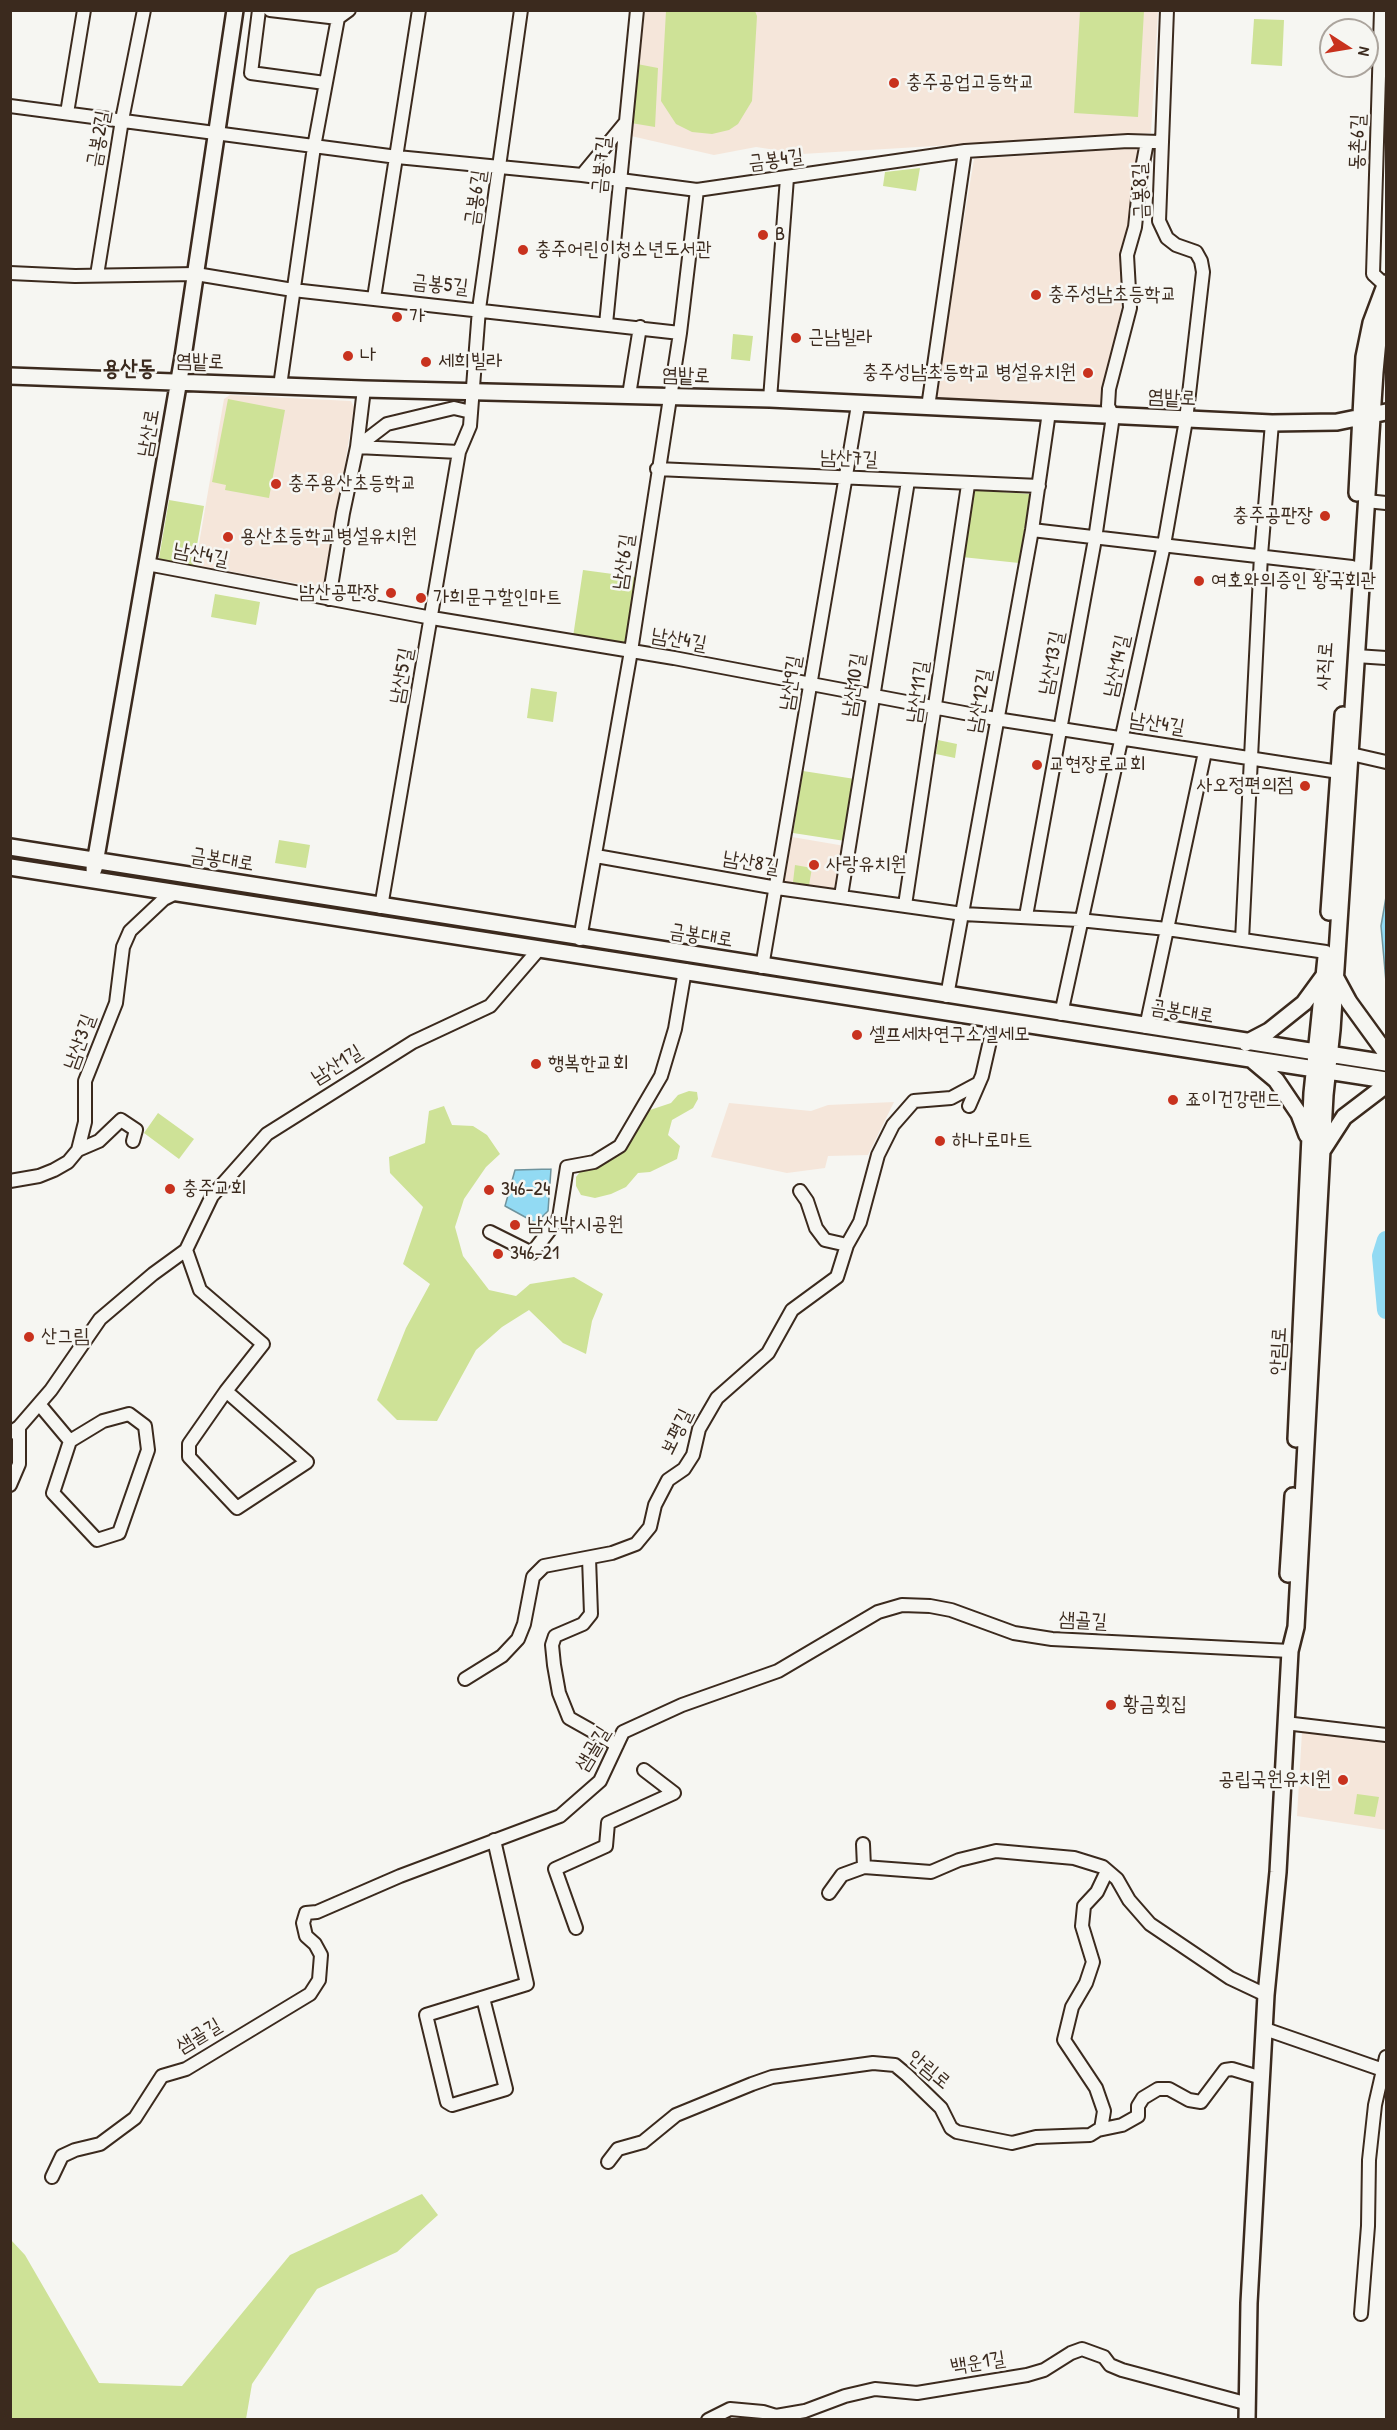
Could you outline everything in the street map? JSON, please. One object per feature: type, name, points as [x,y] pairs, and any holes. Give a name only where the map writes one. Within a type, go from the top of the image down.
[{"type":"street","name":"금봉2길","points":[[67,113],[84,10]]},
{"type":"street","name":"금봉2길","points":[[96,275],[122,120],[144,10]]},
{"type":"street","name":"남산로","points":[[92,878],[179,382],[235,10]]},
{"type":"street","points":[[259,10],[251,73],[325,83]]},
{"type":"street","points":[[270,10],[338,18],[350,10]]},
{"type":"street","points":[[374,298],[419,10]]},
{"type":"street","name":"금봉6길","points":[[473,392],[479,309],[501,167],[521,10]]},
{"type":"street","name":"금봉7길","points":[[606,324],[637,10]]},
{"type":"street","name":"금봉8길","points":[[1167,10],[1154,142],[1159,221],[1167,238],[1176,245],[1196,252],[1203,272],[1186,420]]},
{"type":"street","points":[[1380,11],[1386,13]]},
{"type":"street","name":"동촌6길","points":[[1380,11],[1373,274],[1386,285]]},
{"type":"street","points":[[280,386],[314,147],[338,18]]},
{"type":"street","name":"금봉4길","points":[[10,106],[314,147],[582,175],[697,190],[965,151],[1154,142]]},
{"type":"street","points":[[582,175],[625,123]]},
{"type":"street","name":"남산13길","points":[[1026,916],[1095,539],[1113,416],[1108,406],[1109,389],[1130,308],[1127,255],[1135,227],[1140,179],[1154,142]]},
{"type":"street","points":[[928,407],[965,151]]},
{"type":"street","points":[[770,399],[786,178]]},
{"type":"street","name":"남산6길","points":[[580,939],[632,651],[657,468],[680,333],[697,190]]},
{"type":"street","name":"금봉5길","points":[[10,273],[196,274],[293,290],[680,333]]},
{"type":"street","name":"사직로","points":[[1322,1054],[1330,976],[1344,773],[1352,567],[1373,415],[1364,357],[1371,323],[1386,285]]},
{"type":"street","name":"사직로","points":[[1330,976],[1326,952],[1344,773],[1351,754],[1378,340],[1386,309]]},
{"type":"street","points":[[629,395],[640,327]]},
{"type":"street","name":"염밭로","points":[[10,376],[364,389],[770,399],[1272,423],[1337,422],[1373,415]]},
{"type":"street","points":[[330,599],[343,513],[357,447],[364,389]]},
{"type":"street","name":"남산5길","points":[[381,907],[459,453],[470,426],[473,392]]},
{"type":"street","name":"남산9길","points":[[762,967],[858,405]]},
{"type":"street","points":[[357,447],[387,424],[454,408],[471,412]]},
{"type":"street","name":"남산12길","points":[[947,996],[1032,530],[1049,412]]},
{"type":"street","name":"남산14길","points":[[1060,1014],[1079,920],[1164,545],[1186,420]]},
{"type":"street","points":[[1242,940],[1261,555],[1272,423]]},
{"type":"street","points":[[357,447],[459,453]]},
{"type":"street","name":"남산7길","points":[[657,468],[968,485],[1039,486]]},
{"type":"street","name":"남산10길","points":[[841,896],[908,481]]},
{"type":"street","name":"남산11길","points":[[904,905],[936,707],[968,485]]},
{"type":"street","points":[[1366,501],[1386,502]]},
{"type":"street","points":[[1032,530],[1352,567]]},
{"type":"street","name":"남산4길","points":[[147,564],[432,618],[632,651],[996,718],[1344,773]]},
{"type":"street","name":"사직로","points":[[1356,656],[1386,658]]},
{"type":"street","name":"남산4길","points":[[1146,1027],[1205,752]]},
{"type":"street","points":[[1351,754],[1386,762]]},
{"type":"street","name":"금봉대로","points":[[10,848],[580,939],[1386,1063]]},
{"type":"street","name":"남산8길","points":[[596,856],[777,888],[963,914],[1079,920]]},
{"type":"street","name":"금봉대로","points":[[10,867],[179,891],[1386,1080]]},
{"type":"street","name":"남산3길","points":[[78,1150],[85,1122],[85,1081],[116,1004],[123,947],[130,931],[164,899],[179,891]]},
{"type":"street","points":[[1079,920],[1167,929],[1326,952]]},
{"type":"street","name":"남산1길","points":[[15,1430],[39,1404],[100,1319],[153,1274],[186,1250],[213,1196],[267,1134],[413,1042],[490,1006],[540,948]]},
{"type":"street","points":[[490,1232],[532,1253],[559,1218],[567,1167],[594,1162],[620,1146],[661,1076],[675,1029],[685,970]]},
{"type":"street","points":[[1246,1043],[1269,1030],[1304,1003],[1330,976],[1386,1053]]},
{"type":"street","points":[[969,1106],[979,1083],[995,1019]]},
{"type":"street","name":"안림로","points":[[1247,2420],[1245,2403],[1264,2029],[1278,1872],[1290,1651],[1285,1627],[1322,1054]]},
{"type":"street","points":[[1251,1059],[1276,1080],[1299,1114],[1316,1147],[1344,1117],[1386,1085]]},
{"type":"street","name":"보평길","points":[[465,1679],[502,1656],[518,1639],[524,1624],[532,1578],[544,1566],[589,1558],[636,1544],[650,1527],[655,1505],[668,1480],[684,1469],[693,1455],[699,1429],[717,1398],[768,1353],[792,1310],[837,1277],[847,1245],[860,1222],[878,1155],[893,1125],[914,1101],[951,1098],[979,1083]]},
{"type":"street","points":[[10,1181],[54,1170],[68,1162],[78,1150],[99,1141],[121,1120],[136,1130],[133,1141]]},
{"type":"street","points":[[800,1191],[807,1201],[816,1228],[825,1240],[847,1245]]},
{"type":"street","points":[[186,1250],[200,1290],[263,1344],[226,1391],[189,1444],[189,1457],[237,1508],[307,1462],[226,1391]]},
{"type":"street","points":[[39,1404],[70,1441]]},
{"type":"street","points":[[129,1414],[145,1426],[148,1450],[119,1533],[97,1540],[52,1493],[70,1441],[103,1421],[129,1414]]},
{"type":"street","points":[[10,1485],[20,1464],[15,1430]]},
{"type":"street","points":[[589,1558],[591,1614],[583,1624],[555,1636],[552,1645],[554,1665],[559,1693],[569,1718],[617,1745]]},
{"type":"street","name":"샘골길","points":[[52,2177],[62,2156],[75,2150],[100,2144],[135,2118],[162,2076],[186,2069],[310,1994],[319,1980],[321,1954],[306,1936],[303,1923],[306,1913],[317,1912],[400,1876],[560,1816],[600,1781],[623,1732],[682,1705],[778,1671],[878,1612],[902,1605],[951,1610],[1014,1633],[1052,1639],[1290,1651]]},
{"type":"street","points":[[1285,1723],[1386,1735]]},
{"type":"street","points":[[576,1928],[555,1869],[606,1846],[608,1823],[674,1793],[644,1770]]},
{"type":"street","points":[[483,1998],[506,2081],[506,2089],[452,2105],[447,2102],[426,2015],[483,1998],[525,1986],[528,1979],[494,1840]]},
{"type":"street","points":[[863,1844],[864,1867]]},
{"type":"street","points":[[829,1893],[842,1875],[864,1867],[931,1872],[959,1860],[996,1851],[1074,1858],[1107,1871],[1118,1879],[1129,1900],[1150,1924],[1230,1978],[1266,1995]]},
{"type":"street","points":[[1101,2129],[1104,2111],[1096,2088],[1064,2040],[1072,2007],[1086,1983],[1093,1962],[1082,1926],[1084,1905],[1097,1892],[1107,1871]]},
{"type":"street","points":[[1264,2029],[1384,2071]]},
{"type":"street","points":[[1361,2314],[1368,2226],[1369,2160],[1375,2105],[1386,2057]]},
{"type":"street","name":"안림로","points":[[608,2162],[618,2149],[643,2142],[676,2115],[752,2084],[783,2075],[873,2062],[895,2065],[907,2075],[941,2108],[951,2128],[957,2133],[1012,2143],[1036,2137],[1089,2135],[1101,2129],[1134,2120],[1138,2116],[1138,2106],[1143,2098],[1158,2089],[1169,2089],[1189,2100],[1201,2102],[1225,2070],[1262,2078]]},
{"type":"street","name":"백운1길","points":[[708,2420],[730,2409],[763,2412],[776,2416],[805,2410],[845,2396],[875,2389],[917,2393],[1027,2375],[1044,2370],[1071,2352],[1082,2349],[1104,2357],[1110,2365],[1122,2370],[1245,2403]]},
{"type":"shaded area","name":"충주공업고등학교","points":[[645,11],[1158,11],[1151,133],[802,154],[756,147],[714,155],[631,136]]},
{"type":"shaded area","name":"충주성남초등학교","points":[[1140,148],[1124,267],[1120,323],[1101,406],[934,399],[974,159]]},
{"type":"shaded area","name":"충주용산초등학교","points":[[230,395],[351,401],[354,407],[326,584],[318,587],[199,566],[196,561],[224,399]]},
{"type":"shaded area","name":"사랑유치원","points":[[792,837],[845,846],[837,893],[784,884]]},
{"type":"shaded area","points":[[894,1102],[868,1155],[828,1156],[825,1168],[787,1173],[711,1157],[729,1103],[811,1111],[828,1105]]},
{"type":"shaded area","name":"공립국원유치원","points":[[1302,1732],[1386,1743],[1386,1830],[1297,1816]]},
{"type":"green space","points":[[666,11],[755,11],[757,16],[752,101],[738,124],[729,130],[712,134],[692,132],[676,124],[661,101]]},
{"type":"green space","points":[[1080,11],[1144,11],[1138,117],[1074,113]]},
{"type":"green space","points":[[1254,19],[1284,20],[1282,66],[1251,64]]},
{"type":"green space","points":[[637,64],[658,68],[655,127],[631,123]]},
{"type":"green space","points":[[920,168],[916,191],[883,186],[885,172]]},
{"type":"green space","points":[[733,334],[753,336],[750,361],[731,359]]},
{"type":"green space","points":[[228,399],[285,410],[269,498],[225,490],[226,485],[212,482]]},
{"type":"green space","points":[[973,490],[1030,494],[1019,563],[962,557]]},
{"type":"green space","points":[[169,500],[204,506],[193,567],[162,562],[159,558]]},
{"type":"green space","points":[[583,570],[635,577],[625,644],[573,637]]},
{"type":"green space","points":[[215,594],[260,602],[256,625],[211,617]]},
{"type":"green space","points":[[531,688],[557,692],[553,722],[527,718]]},
{"type":"green space","points":[[938,740],[957,744],[955,758],[936,754]]},
{"type":"green space","points":[[803,771],[855,779],[845,841],[793,833]]},
{"type":"green space","points":[[279,840],[310,845],[306,868],[275,863]]},
{"type":"green space","points":[[795,865],[812,868],[809,885],[793,882]]},
{"type":"green space","points":[[689,1091],[697,1092],[698,1099],[693,1108],[672,1120],[668,1135],[680,1146],[677,1159],[650,1172],[638,1173],[626,1187],[611,1194],[595,1198],[581,1195],[576,1186],[576,1177],[583,1168],[614,1156],[630,1143],[647,1111],[671,1103],[678,1095]]},
{"type":"green space","points":[[444,1106],[452,1125],[473,1126],[487,1135],[500,1154],[486,1167],[464,1199],[455,1227],[463,1256],[489,1290],[516,1296],[530,1284],[574,1277],[603,1294],[592,1321],[586,1354],[563,1343],[529,1310],[502,1327],[476,1350],[437,1421],[397,1420],[377,1400],[406,1328],[430,1284],[403,1264],[423,1207],[390,1173],[389,1157],[425,1143],[429,1111]]},
{"type":"green space","points":[[158,1113],[194,1139],[179,1159],[144,1133]]},
{"type":"green space","points":[[1357,1794],[1379,1797],[1375,1817],[1354,1814]]},
{"type":"green space","points":[[422,2194],[438,2215],[397,2252],[317,2289],[252,2384],[246,2419],[11,2419],[11,2240],[25,2255],[99,2383],[182,2386],[290,2255]]},
{"type":"water","points":[[1386,897],[1386,982],[1381,926]]},
{"type":"water","name":"남산낚시공원","points":[[551,1169],[548,1211],[536,1223],[505,1206],[515,1170]]},
{"type":"waterway","points":[[1386,1240],[1381,1256],[1386,1310]]},
{"type":"place","name":"충주공업고등학교","points":[[894,83]]},
{"type":"place","name":"B","points":[[763,235]]},
{"type":"place","name":"충주어린이청소년도서관","points":[[523,250]]},
{"type":"place","name":"충주성남초등학교","points":[[1036,295]]},
{"type":"place","name":"가","points":[[397,317]]},
{"type":"place","name":"근남빌라","points":[[796,338]]},
{"type":"place","name":"나","points":[[348,356]]},
{"type":"place","name":"세희빌라","points":[[426,362]]},
{"type":"place","name":"충주성남초등학교 병설유치원","points":[[1088,373]]},
{"type":"place","name":"충주용산초등학교","points":[[276,484]]},
{"type":"place","name":"충주공판장","points":[[1325,516]]},
{"type":"place","name":"용산초등학교병설유치원","points":[[228,537]]},
{"type":"place","name":"여호와의증인 왕국회관","points":[[1199,581]]},
{"type":"place","name":"남산공판장","points":[[391,593]]},
{"type":"place","name":"가희문구할인마트","points":[[421,598]]},
{"type":"place","name":"교현장로교회","points":[[1037,765]]},
{"type":"place","name":"사오정편의점","points":[[1305,786]]},
{"type":"place","name":"사랑유치원","points":[[814,865]]},
{"type":"place","name":"셀프세차연구소셀세모","points":[[857,1035]]},
{"type":"place","name":"행복한교회","points":[[536,1064]]},
{"type":"place","name":"죠이건강랜드","points":[[1173,1100]]},
{"type":"place","name":"하나로마트","points":[[940,1141]]},
{"type":"place","name":"충주교회","points":[[170,1189]]},
{"type":"place","name":"346-24","points":[[489,1190]]},
{"type":"place","name":"남산낚시공원","points":[[515,1225]]},
{"type":"place","name":"346-21","points":[[498,1254]]},
{"type":"place","name":"산그림","points":[[29,1337]]},
{"type":"place","name":"황금횟집","points":[[1111,1705]]},
{"type":"place","name":"공립국원유치원","points":[[1343,1780]]},
{"type":"district","name":"용산동","points":[[129,369]]}]
